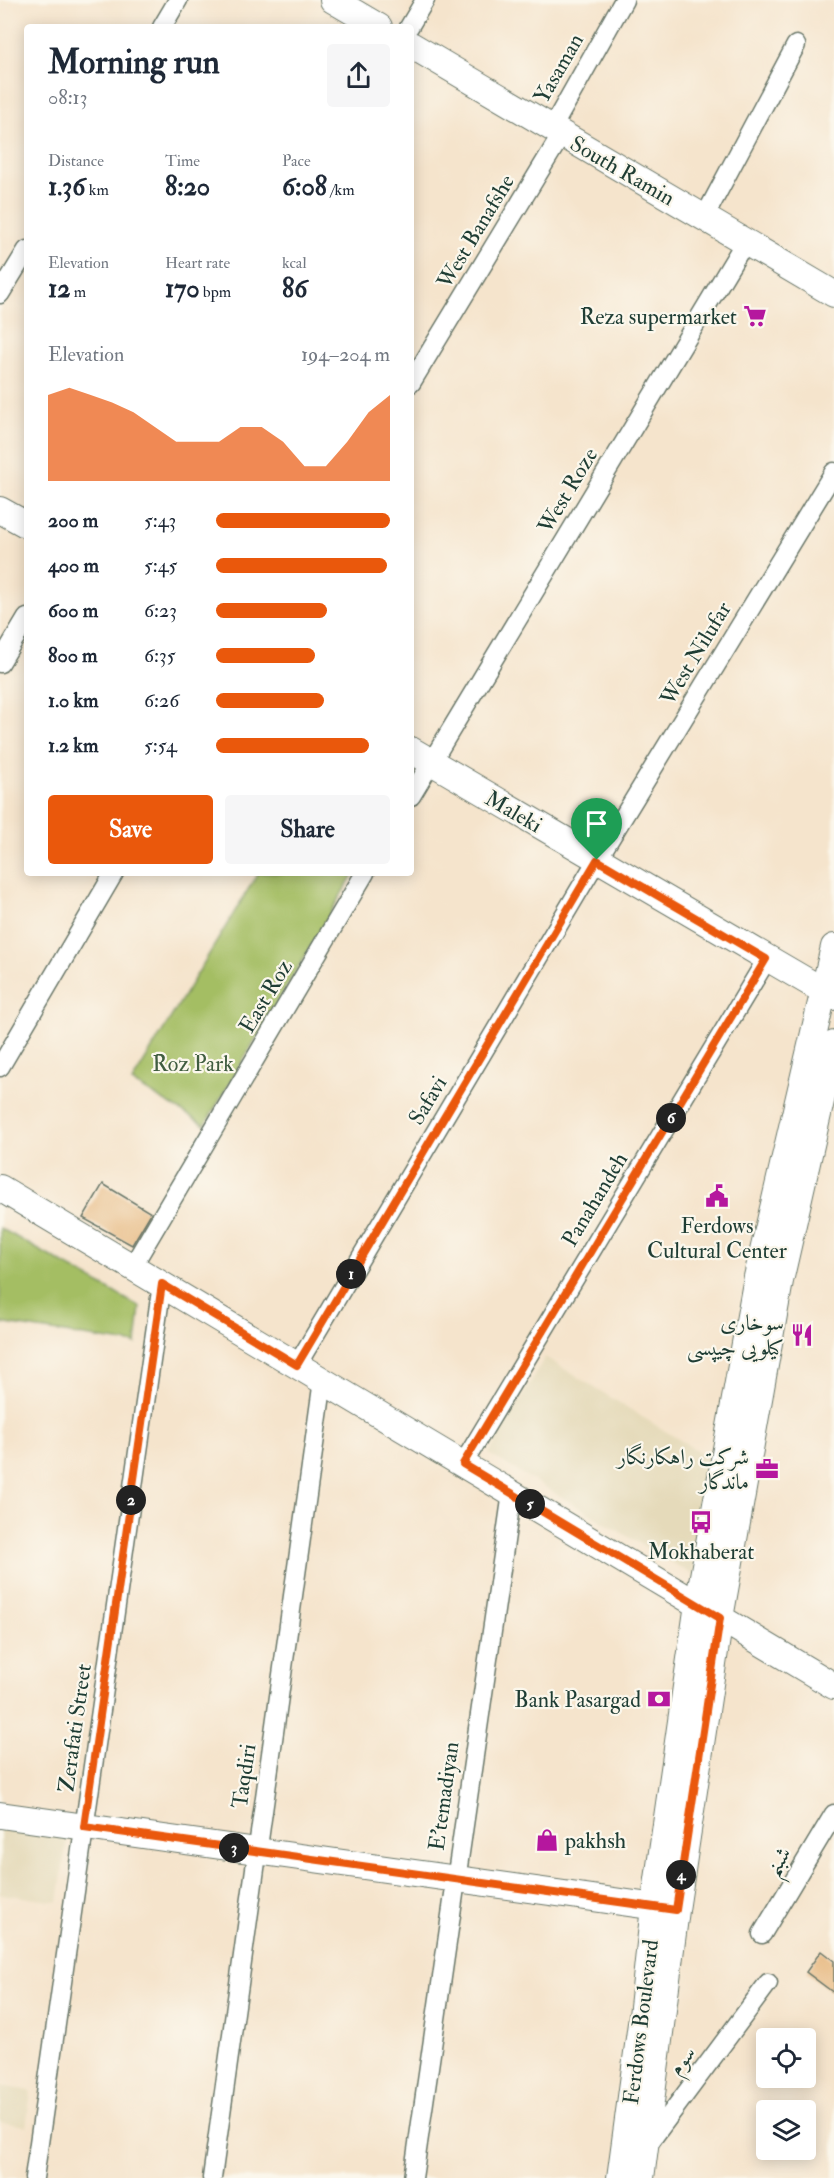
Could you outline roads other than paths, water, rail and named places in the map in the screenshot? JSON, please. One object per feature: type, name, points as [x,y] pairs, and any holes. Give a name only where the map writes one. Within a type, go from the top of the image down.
[{"type":"street","points":[[164,24],[178,0]]},
{"type":"street","points":[[333,0],[374,24]]},
{"type":"street","points":[[411,24],[425,0]]},
{"type":"street","name":"Yasaman","points":[[557,131],[624,0]]},
{"type":"street","points":[[704,218],[796,45]]},
{"type":"street","name":"South Ramin","points":[[414,47],[834,294]]},
{"type":"street","name":"West Banafshe","points":[[414,378],[557,131]]},
{"type":"street","name":"West Roze","points":[[421,756],[745,242]]},
{"type":"street","points":[[0,294],[24,255]]},
{"type":"street","name":"West Nilufar","points":[[597,860],[834,472]]},
{"type":"street","points":[[0,510],[24,523]]},
{"type":"street","points":[[0,663],[24,623]]},
{"type":"street","points":[[414,783],[421,756]]},
{"type":"street","name":"Maleki","points":[[421,756],[828,995]]},
{"type":"street","name":"Safavi","points":[[297,1365],[597,860]]},
{"type":"street","points":[[0,1067],[112,876]]},
{"type":"street","name":"East Roz","points":[[132,1267],[363,876]]},
{"type":"street","name":"Ferdows Boulevard","points":[[665,1908],[698,1604],[757,1276],[828,995],[834,947]]},
{"type":"street","name":"Panahandeh","points":[[463,1464],[766,959]]},
{"type":"street","name":"Ferdows Boulevard","points":[[641,2178],[635,2147],[642,2016],[720,1618],[780,1281],[834,1044]]},
{"type":"street","points":[[0,1188],[834,1686]]},
{"type":"street","name":"Zerafati Street","points":[[34,2178],[162,1284]]},
{"type":"street","name":"Taqdiri","points":[[212,2178],[323,1380]]},
{"type":"street","name":"E'temadiyan","points":[[413,2178],[512,1493]]},
{"type":"street","name":"شبنم","points":[[762,1934],[834,1814]]},
{"type":"street","points":[[0,1815],[665,1908]]},
{"type":"street","name":"سوم","points":[[635,2147],[768,1983]]},
{"type":"street","name":"Ferdows Boulevard","points":[[620,2178],[635,2147]]},
{"type":"place","name":"Reza supermarket","points":[[755,316]]},
{"type":"place","name":"Ferdows Cultural Center","points":[[717,1196]]},
{"type":"place","name":"سوخاری كيلويی چيپسی","points":[[802,1335]]},
{"type":"place","name":"شرکت راهکارنگار ماندگار","points":[[767,1469]]},
{"type":"place","name":"Mokhaberat","points":[[701,1522]]},
{"type":"place","name":"Bank Pasargad","points":[[659,1699]]},
{"type":"place","name":"pakhsh","points":[[547,1840]]},
{"type":"park label","name":"Roz Park","points":[[193,1063]]}]
